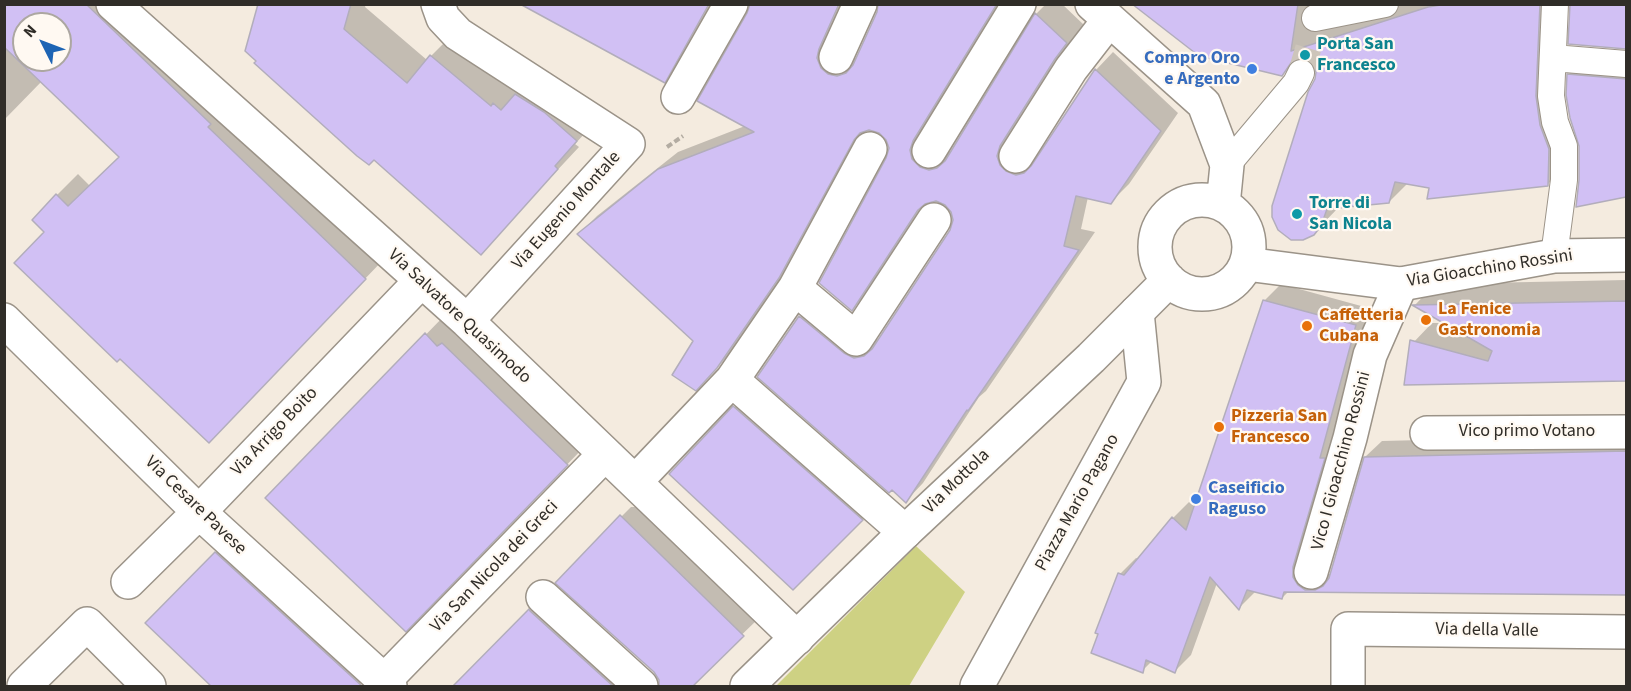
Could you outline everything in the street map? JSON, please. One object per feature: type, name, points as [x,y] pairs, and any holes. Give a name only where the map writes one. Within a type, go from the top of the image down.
[{"type":"street","name":"Via Salvatore Quasimodo","points":[[113,4],[467,321],[797,638]]},
{"type":"street","name":"Via Eugenio Montale","points":[[438,4],[443,18],[458,34],[628,144],[467,321]]},
{"type":"street","points":[[678,97],[731,4]]},
{"type":"street","points":[[836,57],[860,4]]},
{"type":"street","points":[[929,151],[1018,4]]},
{"type":"street","points":[[1314,20],[1384,4]]},
{"type":"street","points":[[1554,256],[1564,180],[1564,146],[1555,122],[1551,96],[1555,4]]},
{"type":"street","points":[[1016,156],[1071,69],[1100,12],[1204,104],[1227,165],[1223,204]]},
{"type":"street","points":[[1553,58],[1626,64]]},
{"type":"street","points":[[1227,165],[1296,83],[1301,73]]},
{"type":"street","points":[[635,482],[732,381],[795,288],[870,149]]},
{"type":"street","points":[[1195,200],[1210,200],[1223,204],[1243,223],[1248,236],[1249,250],[1246,264],[1240,275],[1220,291],[1207,294],[1191,293],[1179,289],[1164,275],[1156,261],[1157,232],[1162,221],[1180,205],[1195,200]]},
{"type":"street","points":[[795,288],[856,339],[934,220]]},
{"type":"street","name":"Via Gioacchino Rossini","points":[[1246,264],[1401,284],[1554,256],[1626,255]]},
{"type":"street","name":"Via Mottola","points":[[747,687],[905,532],[1091,358],[1169,280]]},
{"type":"street","name":"Via Arrigo Boito","points":[[128,582],[199,512],[421,281]]},
{"type":"street","name":"Vico I Gioacchino Rossini","points":[[1311,572],[1350,438],[1370,355],[1401,284]]},
{"type":"street","name":"Piazza Mario Pagano","points":[[977,687],[1144,382],[1137,312]]},
{"type":"street","name":"Via Cesare Pavese","points":[[4,320],[199,512],[387,684]]},
{"type":"street","points":[[732,381],[905,532]]},
{"type":"street","name":"Vico primo Votano","points":[[1427,433],[1626,432]]},
{"type":"street","name":"Via San Nicola dei Greci","points":[[387,684],[605,454]]},
{"type":"street","points":[[543,597],[641,687]]},
{"type":"street","points":[[24,687],[87,624],[149,687]]},
{"type":"street","name":"Via della Valle","points":[[1348,687],[1348,629],[1626,632]]},
{"type":"green space","points":[[916,546],[965,592],[909,686],[776,686]]},
{"type":"building","points":[[4,4],[86,4],[211,124],[208,127],[366,279],[209,443],[120,359],[117,362],[14,263],[44,232],[32,220],[56,194],[68,206],[119,157],[30,72],[72,72],[72,12],[12,12],[12,55],[4,47]]},
{"type":"building","points":[[258,4],[351,4],[344,29],[407,83],[430,55],[491,106],[493,103],[501,110],[515,94],[544,112],[577,141],[555,166],[558,169],[481,255],[374,160],[369,165],[357,156],[254,63],[256,61],[245,51]]},
{"type":"building","points":[[520,4],[709,4],[665,83]]},
{"type":"building","points":[[750,4],[839,4],[817,58],[821,68],[828,74],[837,76],[846,73],[853,65],[877,12],[878,4],[997,4],[913,141],[910,150],[912,159],[920,167],[929,170],[937,168],[945,161],[1035,13],[1067,43],[1000,146],[997,156],[1000,165],[1006,171],[1016,175],[1024,173],[1031,166],[1095,69],[1161,131],[1111,204],[1076,196],[1064,246],[1079,250],[967,410],[906,503],[892,490],[889,493],[757,377],[799,316],[844,353],[854,358],[864,356],[872,349],[950,230],[953,220],[951,212],[945,205],[936,201],[925,204],[918,210],[852,311],[819,283],[886,158],[889,148],[886,140],[879,133],[869,130],[860,133],[854,140],[779,278],[717,368],[696,391],[672,375],[693,341],[577,234],[658,169],[754,132],[697,101]]},
{"type":"building","points":[[1132,4],[1298,4],[1291,51],[1428,7],[1447,4],[1540,4],[1536,96],[1540,125],[1549,149],[1548,186],[1427,199],[1429,188],[1395,182],[1389,203],[1327,209],[1321,226],[1314,235],[1303,240],[1291,240],[1278,230],[1272,217],[1272,206],[1308,92],[1315,79],[1316,72],[1313,64],[1307,59],[1293,60],[1282,76],[1199,56]]},
{"type":"building","points":[[1570,4],[1626,4],[1626,49],[1568,44]]},
{"type":"building","points":[[1567,74],[1626,79],[1626,197],[1576,207],[1579,146],[1570,118],[1566,95]]},
{"type":"building","points":[[1263,300],[1356,325],[1320,458],[1325,458],[1293,567],[1293,577],[1298,585],[1305,590],[1315,590],[1323,586],[1329,578],[1364,457],[1626,451],[1626,595],[1284,592],[1282,599],[1247,590],[1239,610],[1210,577],[1175,673],[1146,660],[1143,673],[1091,653],[1098,634],[1095,633],[1118,573],[1124,575],[1172,517],[1186,530]]},
{"type":"building","points":[[1626,301],[1626,381],[1404,385],[1410,340],[1488,361],[1492,351],[1412,305]]},
{"type":"building","points":[[425,333],[437,346],[442,343],[568,465],[406,632],[265,498]]},
{"type":"building","points":[[733,406],[863,520],[793,590],[669,474]]},
{"type":"building","points":[[620,515],[744,636],[692,687],[659,687],[659,680],[654,672],[555,583]]},
{"type":"building","points":[[215,552],[363,687],[212,687],[145,623]]},
{"type":"building","points":[[529,609],[530,611],[614,687],[452,687]]},
{"type":"tunnel","points":[[1301,73],[1311,39]]},
{"type":"place","name":"Porta San Francesco","points":[[1305,55]]},
{"type":"place","name":"Compro Oro e Argento","points":[[1252,69]]},
{"type":"place","name":"Torre di San Nicola","points":[[1297,214]]},
{"type":"place","name":"La Fenice Gastronomia","points":[[1426,320]]},
{"type":"place","name":"Caffetteria Cubana","points":[[1307,326]]},
{"type":"place","name":"Pizzeria San Francesco","points":[[1219,427]]},
{"type":"place","name":"Caseificio Raguso","points":[[1196,499]]}]
